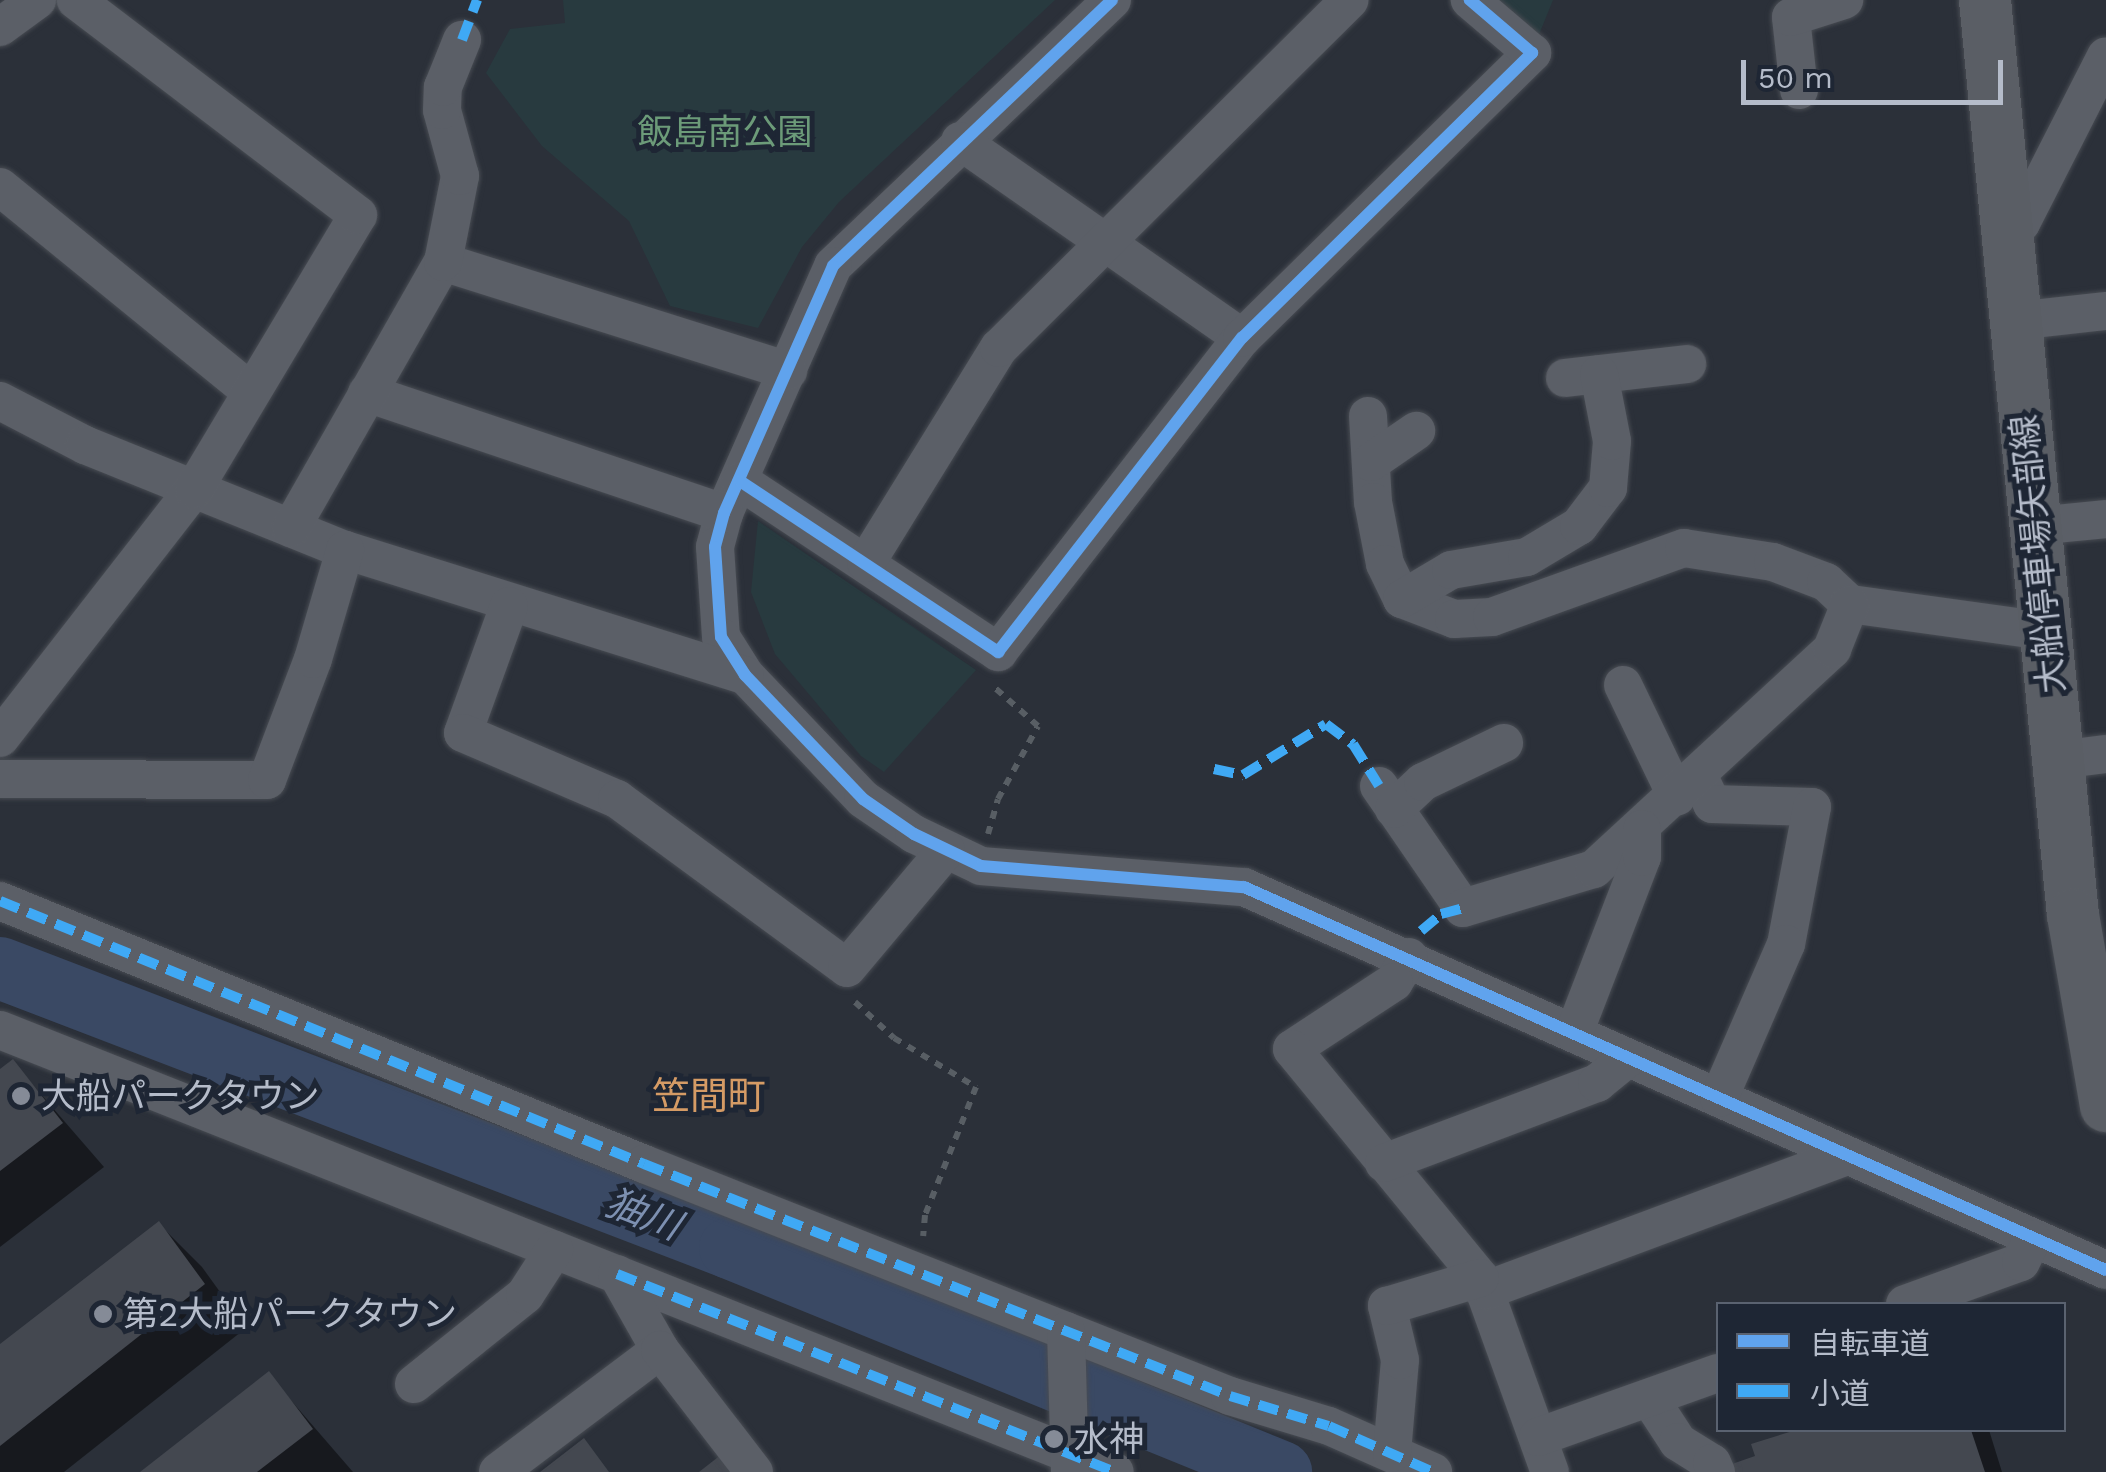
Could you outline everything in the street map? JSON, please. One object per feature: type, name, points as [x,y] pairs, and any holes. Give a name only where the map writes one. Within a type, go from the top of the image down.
[{"type":"main road","name":"大船停車場矢部線","points":[[1986,0],[2046,632],[2082,757],[2074,915],[2106,1106]]},
{"type":"street","points":[[0,28],[37,0]]},
{"type":"street","points":[[0,738],[194,489],[358,215],[76,0]]},
{"type":"street","points":[[1112,0],[960,141],[834,266],[732,497],[715,547],[714,608],[721,636],[745,675],[863,799],[946,850],[981,866],[1244,887],[1409,957],[1845,1157],[2106,1270]]},
{"type":"street","points":[[866,563],[999,348],[1350,0]]},
{"type":"street","points":[[368,394],[732,497],[866,563],[998,652],[1242,338],[1532,53],[1470,0]]},
{"type":"street","points":[[1800,90],[1791,17],[1844,0]]},
{"type":"street","points":[[291,528],[443,262],[460,176],[442,110],[443,87],[462,40]]},
{"type":"street","points":[[2006,231],[2020,223],[2106,56]]},
{"type":"street","points":[[960,141],[1242,338]]},
{"type":"street","points":[[0,186],[251,392]]},
{"type":"street","points":[[443,262],[788,371]]},
{"type":"street","points":[[2015,321],[2106,311]]},
{"type":"street","points":[[1402,600],[1451,570],[1527,558],[1579,526],[1608,488],[1612,440],[1582,376],[1686,364]]},
{"type":"street","points":[[0,402],[194,489],[344,550],[510,606],[745,675]]},
{"type":"street","points":[[1368,416],[1385,564],[1402,600],[1454,619],[1492,618],[1684,548],[1773,562],[1826,582],[1850,604],[2046,632]]},
{"type":"street","points":[[1371,462],[1416,431]]},
{"type":"street","points":[[2035,526],[2106,519]]},
{"type":"street","points":[[0,779],[267,780],[344,550]]},
{"type":"street","points":[[1504,743],[1387,798],[1462,908],[1594,869],[1688,787],[1832,649],[1850,604]]},
{"type":"street","points":[[510,606],[463,732],[617,799],[847,968],[946,850]]},
{"type":"street","points":[[1623,685],[1688,787],[1712,804],[1812,806],[1786,944],[1720,1098]]},
{"type":"street","points":[[1574,1033],[1642,857],[1642,828]]},
{"type":"street","points":[[0,900],[915,1271],[1433,1472]]},
{"type":"street","points":[[1409,957],[1394,982],[1292,1048],[1482,1285],[1544,1454],[1650,1399],[1716,1375]]},
{"type":"street","points":[[0,1030],[617,1274],[1071,1464],[1115,1472]]},
{"type":"street","points":[[1384,1162],[1597,1083],[1628,1058]]},
{"type":"street","points":[[1392,1453],[1400,1360],[1387,1306],[1482,1285],[1845,1157]]},
{"type":"street","points":[[1911,1302],[2020,1262],[2032,1239]]},
{"type":"street","points":[[414,1384],[525,1294],[554,1250]]},
{"type":"street","points":[[617,1274],[660,1350],[754,1472]]},
{"type":"street","points":[[1066,1331],[1071,1464]]},
{"type":"street","points":[[498,1472],[660,1350]]},
{"type":"street","points":[[1650,1399],[1678,1442],[1712,1463],[1716,1472]]},
{"type":"path","points":[[981,866],[998,799],[1038,726],[988,682],[998,652]]},
{"type":"path","points":[[847,968],[843,992],[894,1038],[976,1087],[926,1215],[915,1271]]},
{"type":"green space","name":"飯島南公園","points":[[563,0],[1055,0],[839,202],[802,247],[758,328],[670,306],[629,221],[542,146],[486,73],[510,29],[565,23]]},
{"type":"green space","points":[[1497,0],[1553,0],[1538,37]]},
{"type":"green space","points":[[758,521],[976,670],[884,772],[861,756],[775,654],[751,592]]},
{"type":"building","name":"大船パークタウン","points":[[13,1059],[63,1123],[0,1171],[0,1069]]},
{"type":"building","name":"第2大船パークタウン","points":[[159,1221],[205,1284],[0,1446],[0,1344]]},
{"type":"building","points":[[269,1371],[313,1429],[257,1472],[140,1472]]},
{"type":"building","points":[[1790,1432],[1972,1432],[1985,1472],[1735,1472],[1732,1464],[1755,1456],[1751,1444]]},
{"type":"building","points":[[584,1438],[609,1472],[540,1472]]},
{"type":"building","points":[[722,1454],[736,1472],[699,1472]]},
{"type":"waterway","name":"㹨川","points":[[0,968],[730,1248],[1281,1472]]},
{"type":"marked path","points":[[462,40],[477,0]]},
{"type":"marked path","points":[[1214,769],[1243,775],[1326,724],[1353,744],[1379,786]]},
{"type":"marked path","points":[[0,901],[644,1164],[1230,1396],[1329,1426],[1433,1472]]},
{"type":"marked path","points":[[1421,931],[1441,914],[1463,908]]},
{"type":"marked path","points":[[617,1274],[1115,1472]]},
{"type":"cycle path","points":[[1112,0],[833,266],[724,513],[715,547],[721,637],[745,675],[863,799],[914,834],[981,866],[1244,887],[2106,1270]]},
{"type":"cycle path","points":[[740,481],[998,652],[1242,338],[1532,53],[1470,0]]},
{"type":"place","name":"大船パークタウン","points":[[21,1096]]},
{"type":"place","name":"第2大船パークタウン","points":[[103,1314]]},
{"type":"place","name":"水神","points":[[1054,1439]]},
{"type":"district","name":"笠間町","points":[[709,1097]]}]
